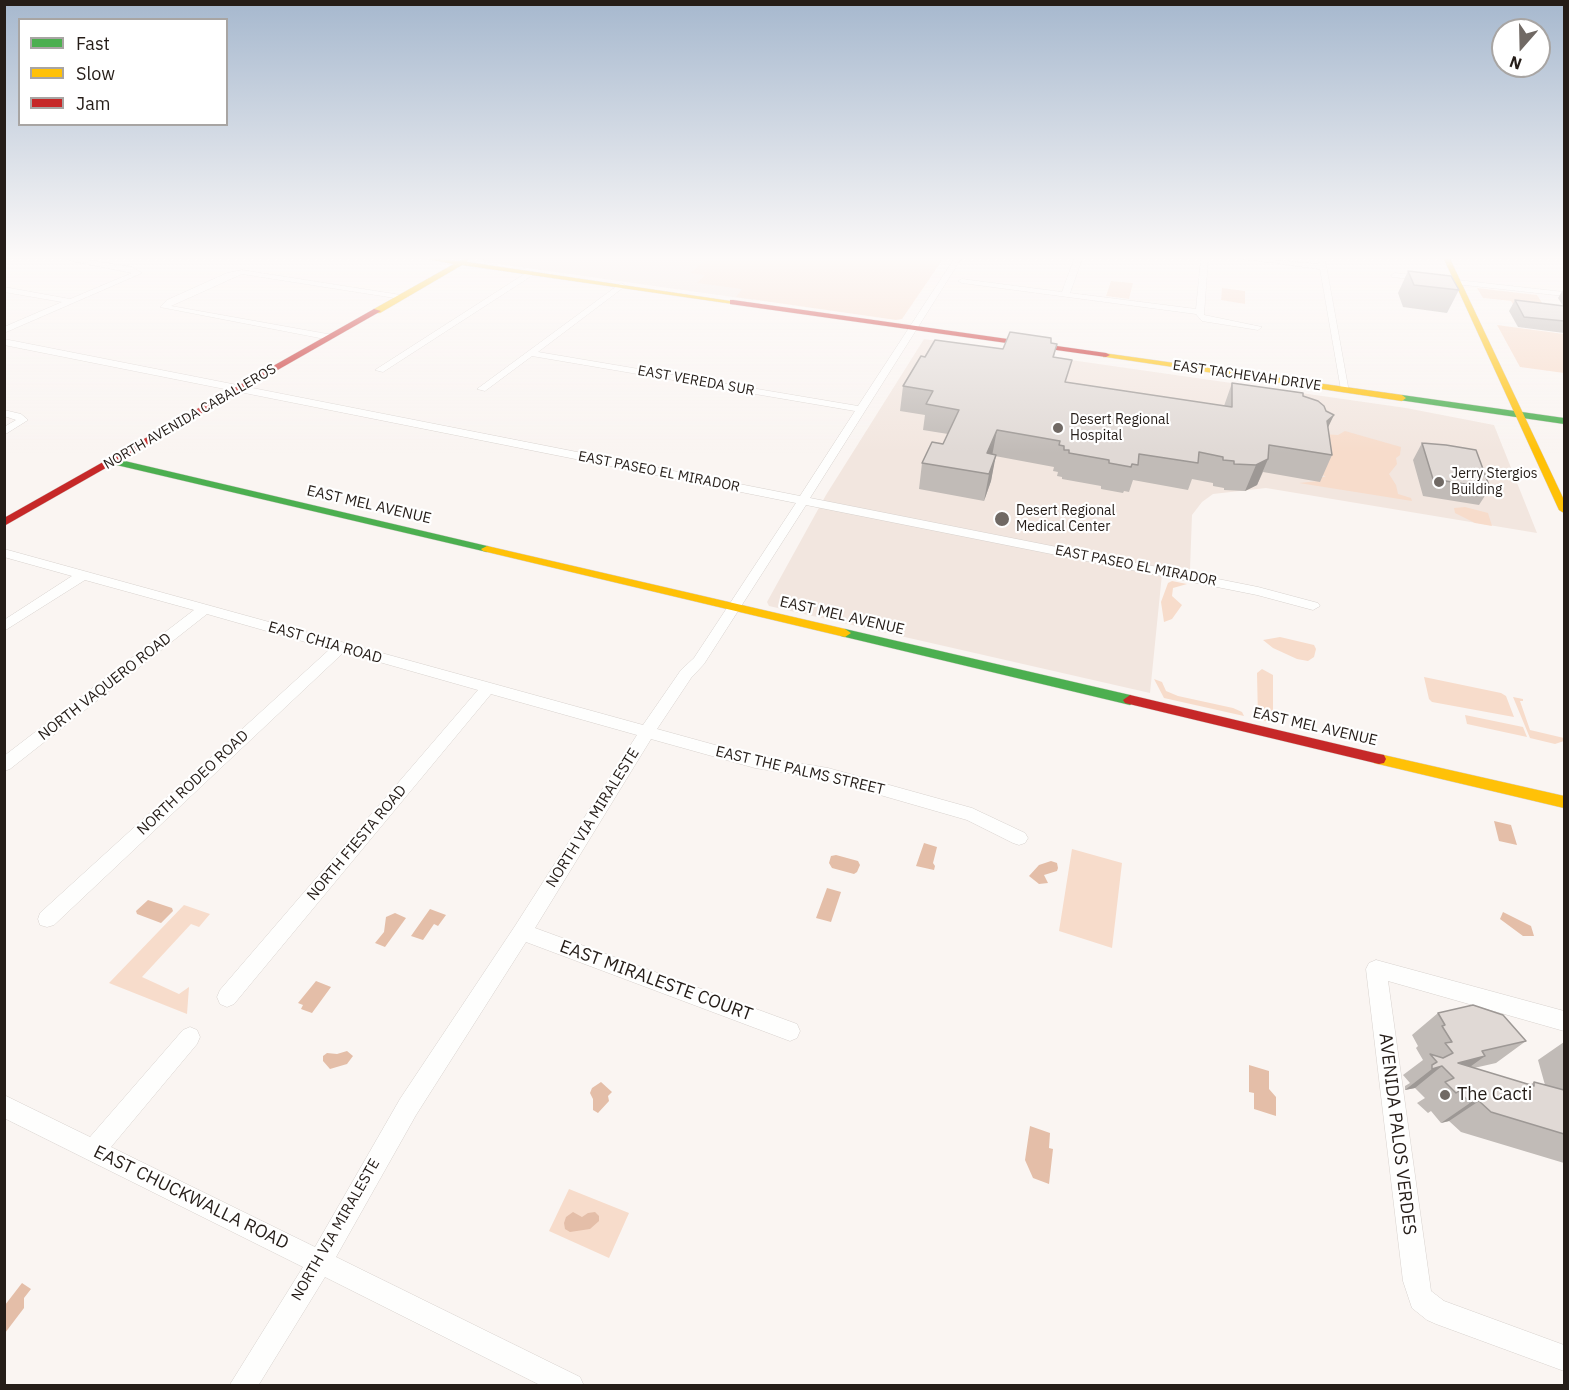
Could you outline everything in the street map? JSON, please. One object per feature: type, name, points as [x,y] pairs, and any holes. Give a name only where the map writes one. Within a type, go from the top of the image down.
[{"type":"street","points":[[4,330],[19,324]]},
{"type":"street","points":[[251,324],[330,337]]},
{"type":"street","name":"NORTH AVENIDA CABALLEROS","points":[[4,523],[353,324]]},
{"type":"street","points":[[380,370],[452,324]]},
{"type":"street","points":[[482,389],[569,324]]},
{"type":"street","name":"EAST TACHEVAH DRIVE","points":[[880,324],[1564,421]]},
{"type":"street","name":"NORTH VIA MIRALESTE","points":[[242,1386],[320,1262],[408,1107],[522,932],[647,732],[735,607],[917,324]]},
{"type":"street","points":[[1237,324],[1258,327]]},
{"type":"street","points":[[1334,324],[1346,390]]},
{"type":"street","points":[[1478,324],[1564,510]]},
{"type":"street","name":"EAST PASEO EL MIRADOR","points":[[4,342],[1258,591],[1312,606]]},
{"type":"street","name":"EAST VEREDA SUR","points":[[530,353],[861,409]]},
{"type":"street","points":[[4,413],[23,420],[4,432]]},
{"type":"street","name":"EAST MEL AVENUE","points":[[112,461],[1564,802]]},
{"type":"street","name":"EAST CHIA ROAD","points":[[4,553],[647,732]]},
{"type":"street","points":[[4,627],[83,575]]},
{"type":"street","name":"NORTH VAQUERO ROAD","points":[[4,765],[205,609]]},
{"type":"street","name":"NORTH RODEO ROAD","points":[[47,919],[339,648]]},
{"type":"street","name":"NORTH FIESTA ROAD","points":[[226,997],[488,689]]},
{"type":"street","name":"EAST THE PALMS STREET","points":[[647,732],[755,762],[820,772],[972,815],[1018,838]]},
{"type":"street","name":"EAST MIRALESTE COURT","points":[[522,932],[790,1031]]},
{"type":"street","name":"AVENIDA PALOS VERDES","points":[[1564,1021],[1376,969],[1416,1281],[1421,1299],[1436,1311],[1564,1358]]},
{"type":"street","points":[[94,1150],[190,1037]]},
{"type":"street","name":"EAST CHUCKWALLA ROAD","points":[[4,1106],[571,1386]]},
{"type":"shaded area","points":[[1497,325],[1564,334],[1564,373],[1520,367]]},
{"type":"shaded area","name":"Desert Regional Medical Center","points":[[924,339],[1406,408],[1494,425],[1537,533],[1266,488],[1213,494],[1202,502],[1192,515],[1190,569],[1163,564],[1150,693],[769,606],[767,602],[826,495]]},
{"type":"shaded area","points":[[1345,431],[1401,447],[1400,455],[1396,458],[1397,464],[1389,474],[1396,485],[1398,494],[1411,498],[1412,501],[1299,483],[1319,481],[1318,477],[1326,477],[1318,472],[1321,434],[1338,435]]},
{"type":"shaded area","points":[[1465,507],[1488,513],[1492,526],[1475,523],[1455,513],[1454,508]]},
{"type":"shaded area","points":[[1172,581],[1187,584],[1173,588],[1172,596],[1182,605],[1172,619],[1164,622],[1161,602],[1168,583]]},
{"type":"shaded area","points":[[1280,637],[1314,645],[1316,649],[1314,657],[1308,661],[1297,659],[1273,648],[1263,640]]},
{"type":"shaded area","points":[[1262,669],[1273,675],[1273,723],[1258,719],[1257,673]]},
{"type":"shaded area","points":[[1424,677],[1501,693],[1506,696],[1514,717],[1432,702],[1429,699]]},
{"type":"shaded area","points":[[1154,679],[1162,682],[1166,691],[1178,696],[1233,708],[1242,712],[1244,716],[1164,698]]},
{"type":"shaded area","points":[[1513,697],[1523,699],[1520,701],[1530,730],[1564,738],[1564,741],[1555,744],[1530,738]]},
{"type":"shaded area","points":[[1465,715],[1523,727],[1527,737],[1467,724]]},
{"type":"shaded area","points":[[1494,821],[1511,825],[1517,845],[1499,841]]},
{"type":"shaded area","points":[[924,843],[937,847],[933,863],[934,870],[916,866]]},
{"type":"shaded area","points":[[1072,849],[1122,863],[1112,948],[1059,931]]},
{"type":"shaded area","points":[[836,855],[858,861],[860,865],[857,872],[854,874],[832,868],[829,863],[831,856]]},
{"type":"shaded area","points":[[1051,861],[1057,863],[1058,868],[1057,871],[1044,875],[1048,883],[1039,884],[1029,876],[1039,865]]},
{"type":"shaded area","points":[[827,888],[841,892],[831,922],[816,918]]},
{"type":"shaded area","points":[[148,900],[172,908],[173,911],[161,923],[137,914],[136,911]]},
{"type":"shaded area","points":[[184,905],[210,914],[199,927],[191,924],[142,977],[179,994],[189,987],[187,1014],[109,983]]},
{"type":"shaded area","points":[[430,909],[446,915],[438,926],[434,924],[423,940],[411,936]]},
{"type":"shaded area","points":[[1503,912],[1531,926],[1534,936],[1523,936],[1500,919]]},
{"type":"shaded area","points":[[395,913],[406,918],[385,947],[375,943],[384,932],[386,917]]},
{"type":"shaded area","points":[[316,981],[331,987],[312,1013],[301,1009],[303,1005],[298,1003]]},
{"type":"shaded area","points":[[347,1051],[353,1056],[347,1064],[330,1069],[323,1061],[323,1056],[327,1053],[337,1054]]},
{"type":"shaded area","points":[[1249,1065],[1269,1071],[1269,1089],[1276,1097],[1276,1116],[1254,1109],[1254,1093],[1249,1092]]},
{"type":"shaded area","points":[[601,1082],[612,1092],[608,1096],[609,1101],[598,1113],[593,1110],[593,1099],[590,1093],[592,1088]]},
{"type":"shaded area","points":[[1030,1126],[1050,1133],[1049,1148],[1053,1149],[1049,1184],[1033,1178],[1025,1160]]},
{"type":"shaded area","points":[[569,1189],[629,1213],[609,1258],[549,1231]]},
{"type":"shaded area","points":[[573,1212],[582,1217],[595,1212],[599,1216],[599,1221],[590,1229],[570,1232],[565,1229],[564,1223],[566,1217]]},
{"type":"shaded area","points":[[22,1283],[31,1289],[24,1298],[24,1308],[5,1333],[5,1305]]},
{"type":"building","name":"Desert Regional Hospital","points":[[1010,332],[1051,338],[1051,343],[1057,344],[1053,357],[1072,360],[1065,382],[1232,407],[1232,383],[1303,393],[1303,396],[1318,401],[1326,411],[1334,415],[1327,421],[1332,455],[1269,445],[1268,459],[1256,465],[1234,464],[1234,461],[1223,460],[1223,457],[1199,452],[1198,463],[1139,454],[1138,465],[1132,464],[1131,467],[1109,463],[1109,460],[1069,453],[1069,450],[1064,450],[1064,446],[1059,445],[1060,441],[997,430],[987,453],[996,455],[989,474],[922,463],[932,442],[943,444],[959,410],[926,404],[933,391],[903,386],[921,356],[925,357],[935,340],[1003,349]]},
{"type":"building","points":[[1422,443],[1476,450],[1490,488],[1433,479]]},
{"type":"building","points":[[1473,1005],[1503,1015],[1526,1041],[1482,1051],[1485,1056],[1458,1063],[1534,1086],[1534,1082],[1564,1090],[1564,1134],[1491,1112],[1479,1101],[1470,1103],[1459,1091],[1456,1093],[1445,1082],[1454,1078],[1442,1066],[1432,1069],[1432,1065],[1437,1062],[1430,1054],[1443,1058],[1453,1053],[1445,1043],[1452,1042],[1442,1026],[1445,1025],[1438,1013]]},
{"type":"traffic: fast","points":[[1402,398],[1564,421]]},
{"type":"traffic: fast","points":[[112,461],[487,549]]},
{"type":"traffic: fast","points":[[845,633],[1130,700]]},
{"type":"traffic: slow","points":[[1477,324],[1564,510]]},
{"type":"traffic: slow","points":[[1106,355],[1402,398]]},
{"type":"traffic: slow","points":[[487,549],[845,633]]},
{"type":"traffic: slow","points":[[1379,759],[1564,802]]},
{"type":"traffic: jam","points":[[4,523],[354,324]]},
{"type":"traffic: jam","points":[[887,324],[1106,355]]},
{"type":"traffic: jam","points":[[1130,700],[1379,759]]},
{"type":"place","name":"Desert Regional Hospital","points":[[1058,428]]},
{"type":"place","name":"Jerry Stergios Building","points":[[1439,482]]},
{"type":"place","name":"Desert Regional Medical Center","points":[[1002,519]]},
{"type":"place","name":"The Cacti","points":[[1445,1095]]}]
